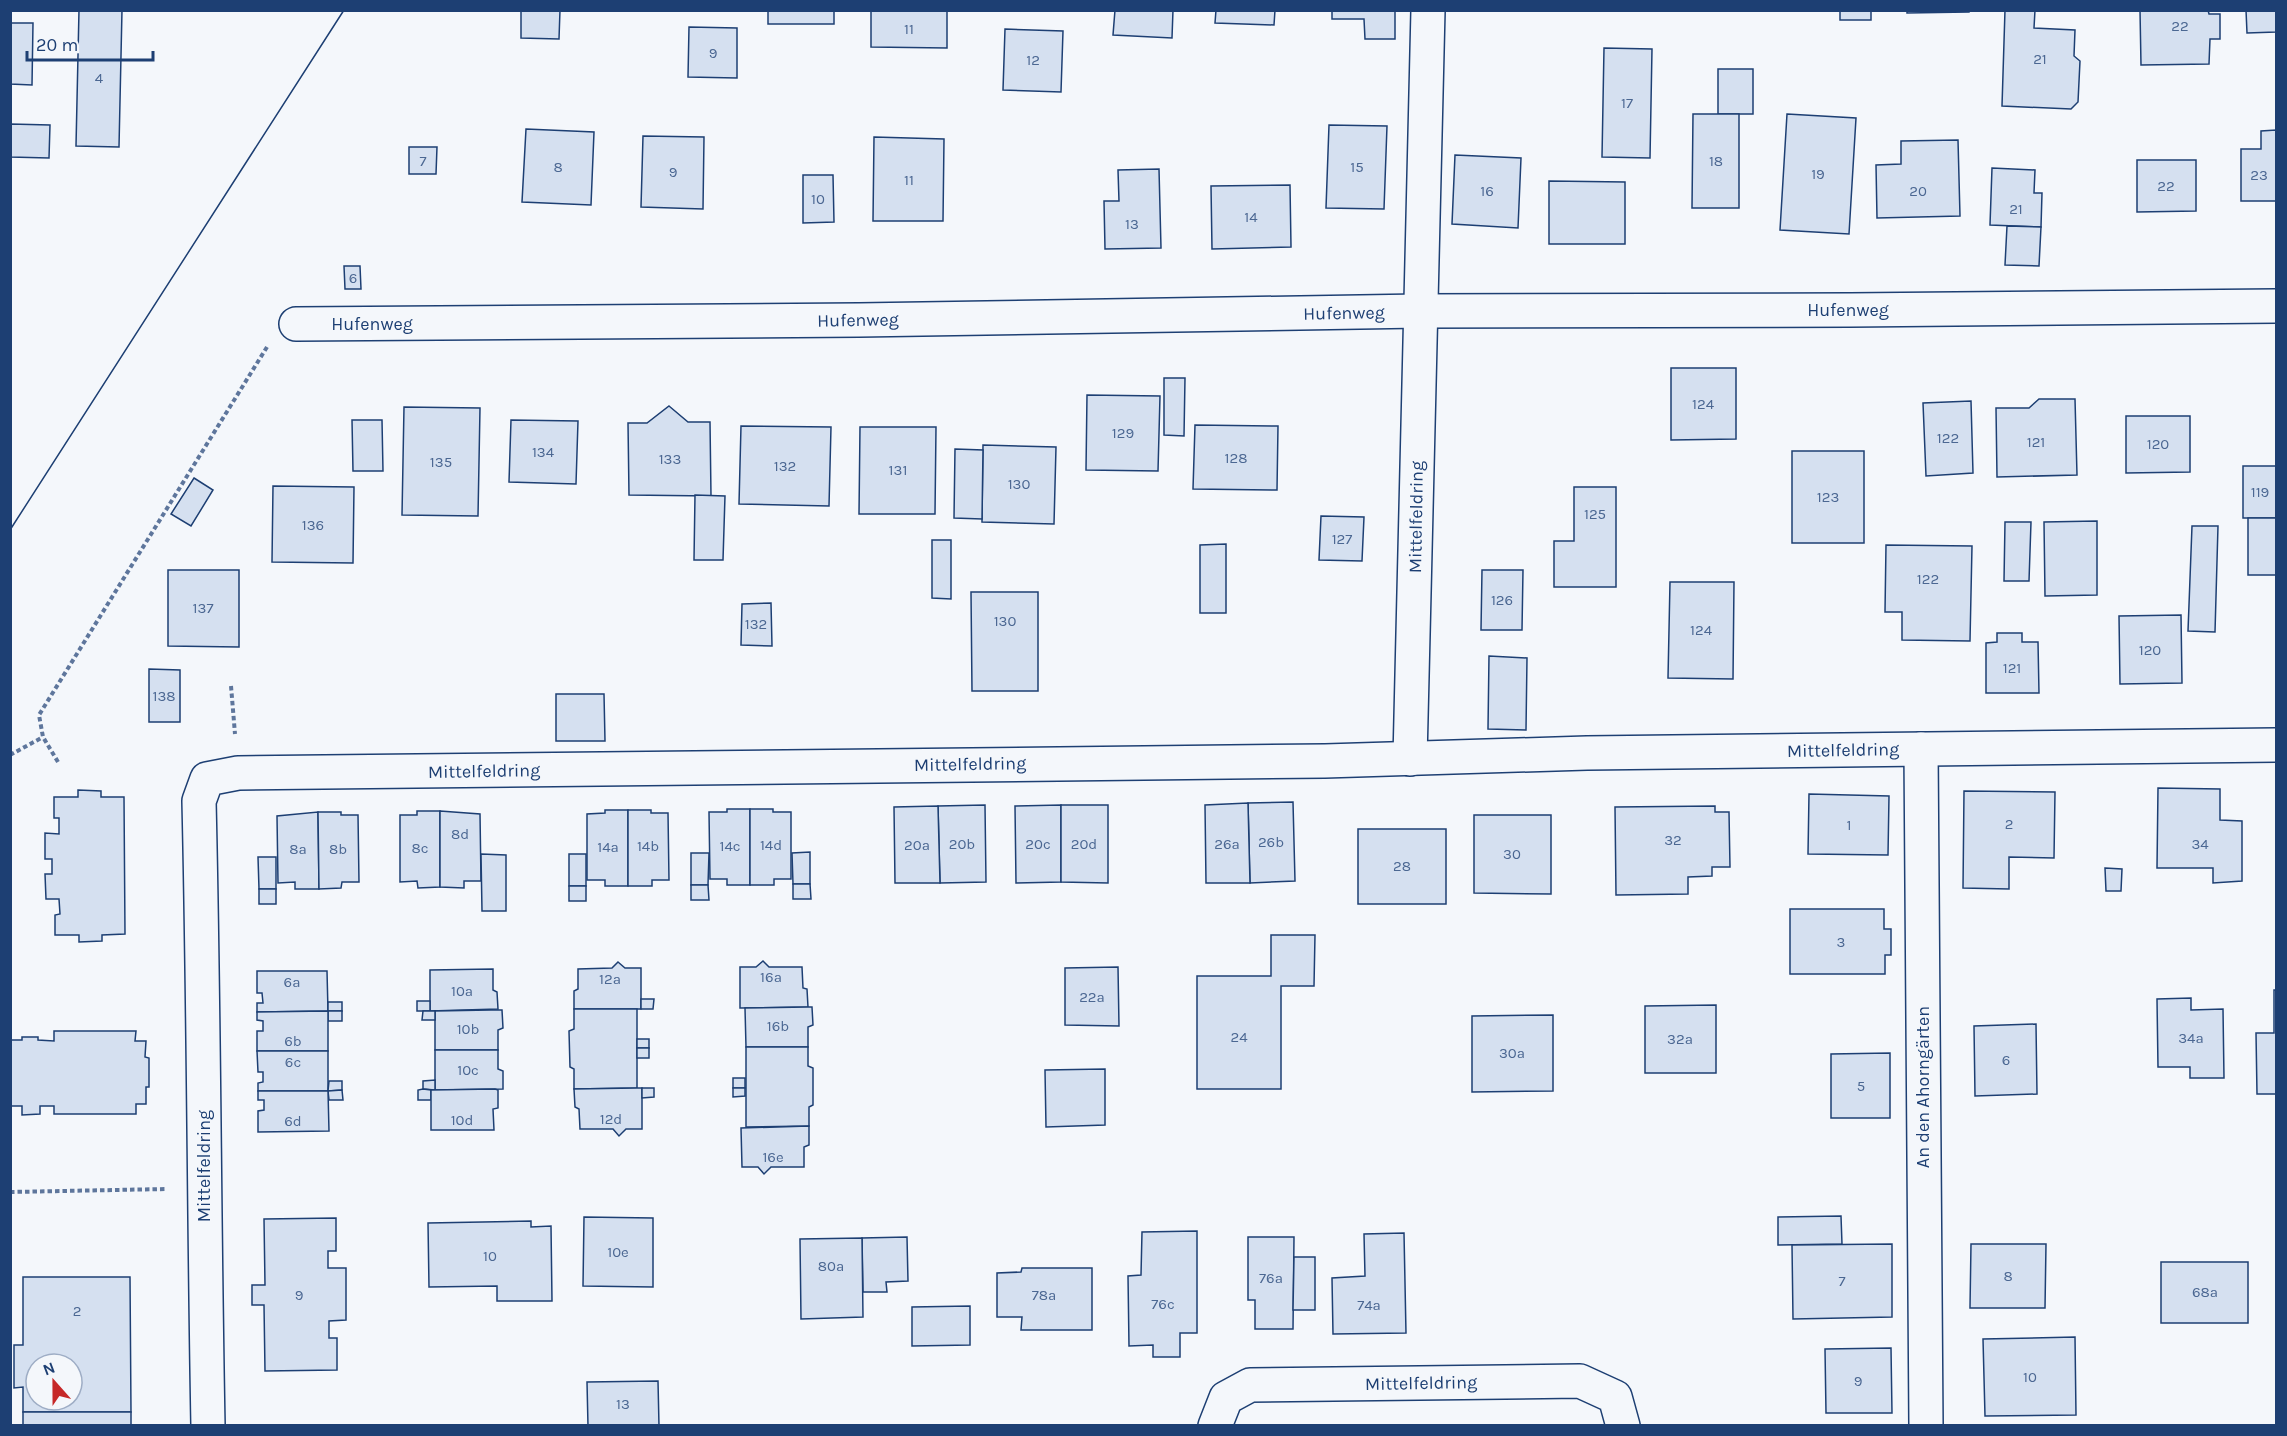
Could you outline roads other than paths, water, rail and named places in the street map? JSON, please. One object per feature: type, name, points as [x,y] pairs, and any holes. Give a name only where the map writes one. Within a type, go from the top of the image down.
[{"type":"street","points":[[1420,311],[1428,10]]},
{"type":"street","name":"Hufenweg","points":[[296,324],[859,320],[1420,311],[2277,306]]},
{"type":"street","name":"Mittelfeldring","points":[[1410,759],[1420,311]]},
{"type":"street","name":"Mittelfeldring","points":[[208,1425],[204,1190],[204,972],[199,801],[207,779],[238,773],[1410,759],[1587,753],[2277,746]]},
{"type":"street","name":"An den Ahorngärten","points":[[1921,749],[1926,1425]]},
{"type":"street","name":"Mittelfeldring","points":[[1215,1425],[1226,1398],[1250,1385],[1580,1381],[1615,1397],[1623,1425]]},
{"type":"tram line","points":[[10,530],[344,10]]}]
